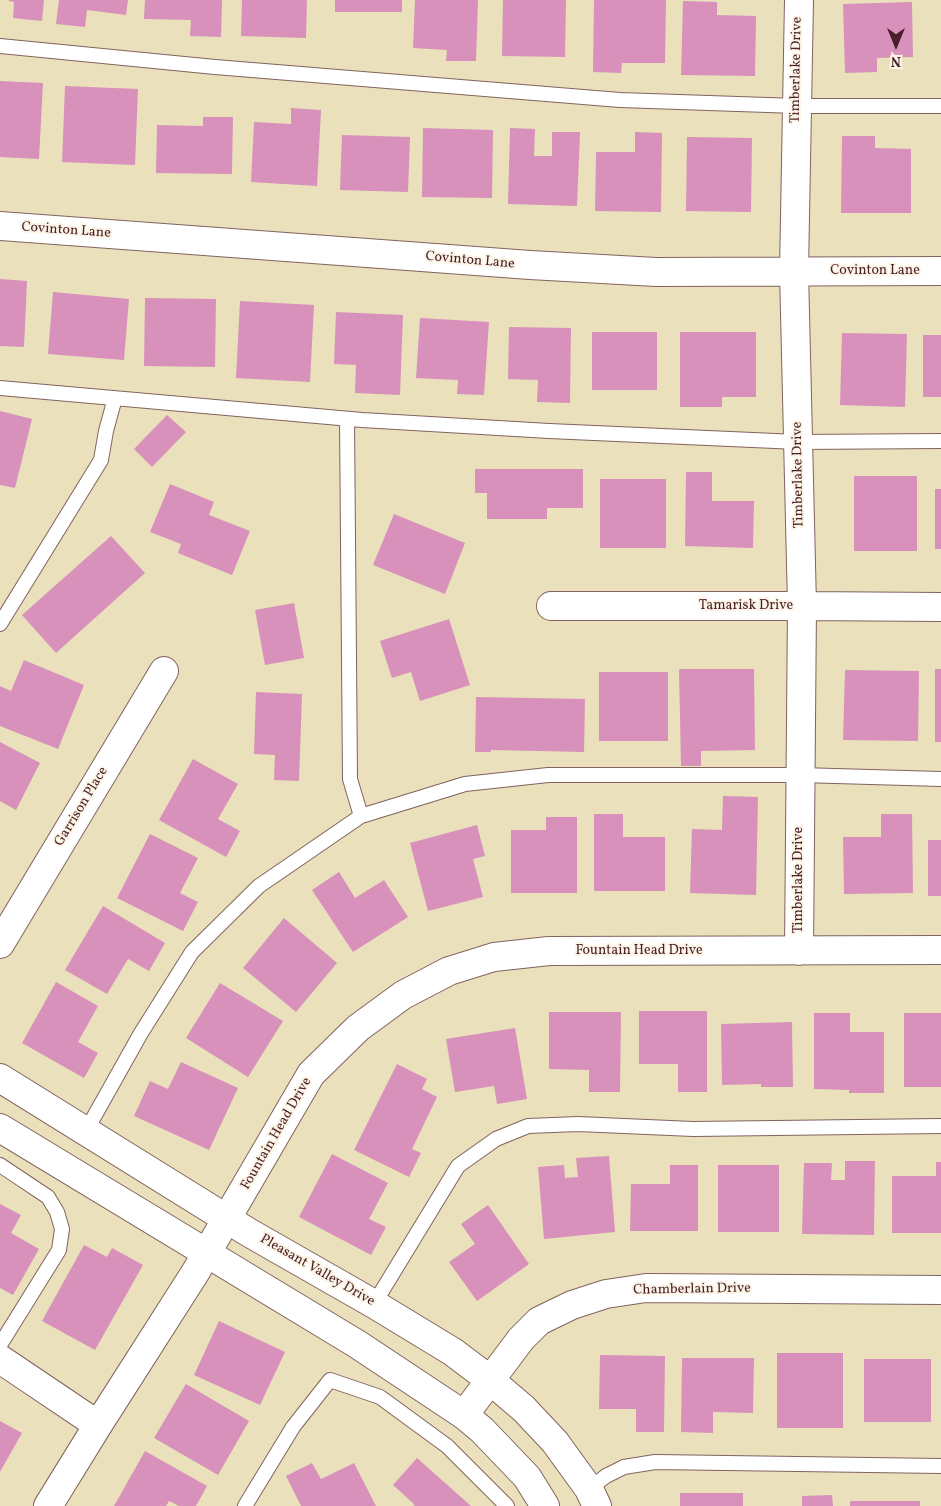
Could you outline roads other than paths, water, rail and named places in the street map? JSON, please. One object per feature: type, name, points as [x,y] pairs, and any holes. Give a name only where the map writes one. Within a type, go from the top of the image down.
[{"type":"street","name":"Timberlake Drive","points":[[799,0],[794,271],[802,606],[799,951]]},
{"type":"street","name":"Covinton Lane","points":[[0,226],[530,266],[656,272],[941,271]]},
{"type":"street","name":"Tamarisk Drive","points":[[551,606],[941,607]]},
{"type":"street","name":"Garrison Place","points":[[0,944],[164,671]]},
{"type":"street","name":"Fountain Head Drive","points":[[48,1506],[228,1219],[311,1074],[358,1028],[403,995],[448,971],[494,957],[549,951],[941,950]]},
{"type":"street","name":"Pleasant Valley Drive","points":[[0,1078],[228,1219],[453,1352],[524,1409],[556,1442],[593,1498]]},
{"type":"street","points":[[0,1128],[357,1344],[464,1415],[482,1430],[527,1477],[545,1506]]},
{"type":"street","name":"Chamberlain Drive","points":[[464,1415],[521,1339],[539,1321],[572,1305],[606,1294],[646,1288],[941,1290]]},
{"type":"street","points":[[0,1359],[98,1425]]},
{"type":"lane","points":[[0,46],[215,67],[620,100],[797,106],[941,106]]},
{"type":"lane","points":[[0,388],[347,419],[549,432],[798,442],[941,441]]},
{"type":"lane","points":[[0,624],[101,460],[106,431],[115,398]]},
{"type":"lane","points":[[347,419],[350,779],[361,816]]},
{"type":"lane","points":[[86,1131],[141,1033],[192,952],[259,886],[361,816],[465,784],[548,775],[800,775],[941,779]]},
{"type":"lane","points":[[374,1304],[458,1166],[496,1139],[528,1126],[578,1124],[693,1129],[941,1126]]},
{"type":"lane","points":[[0,1165],[48,1197],[62,1229],[59,1250],[0,1345]]},
{"type":"lane","points":[[245,1506],[294,1427],[330,1380],[380,1396],[447,1446],[507,1506]]},
{"type":"lane","points":[[593,1498],[606,1476],[624,1467],[655,1462],[941,1466]]}]
